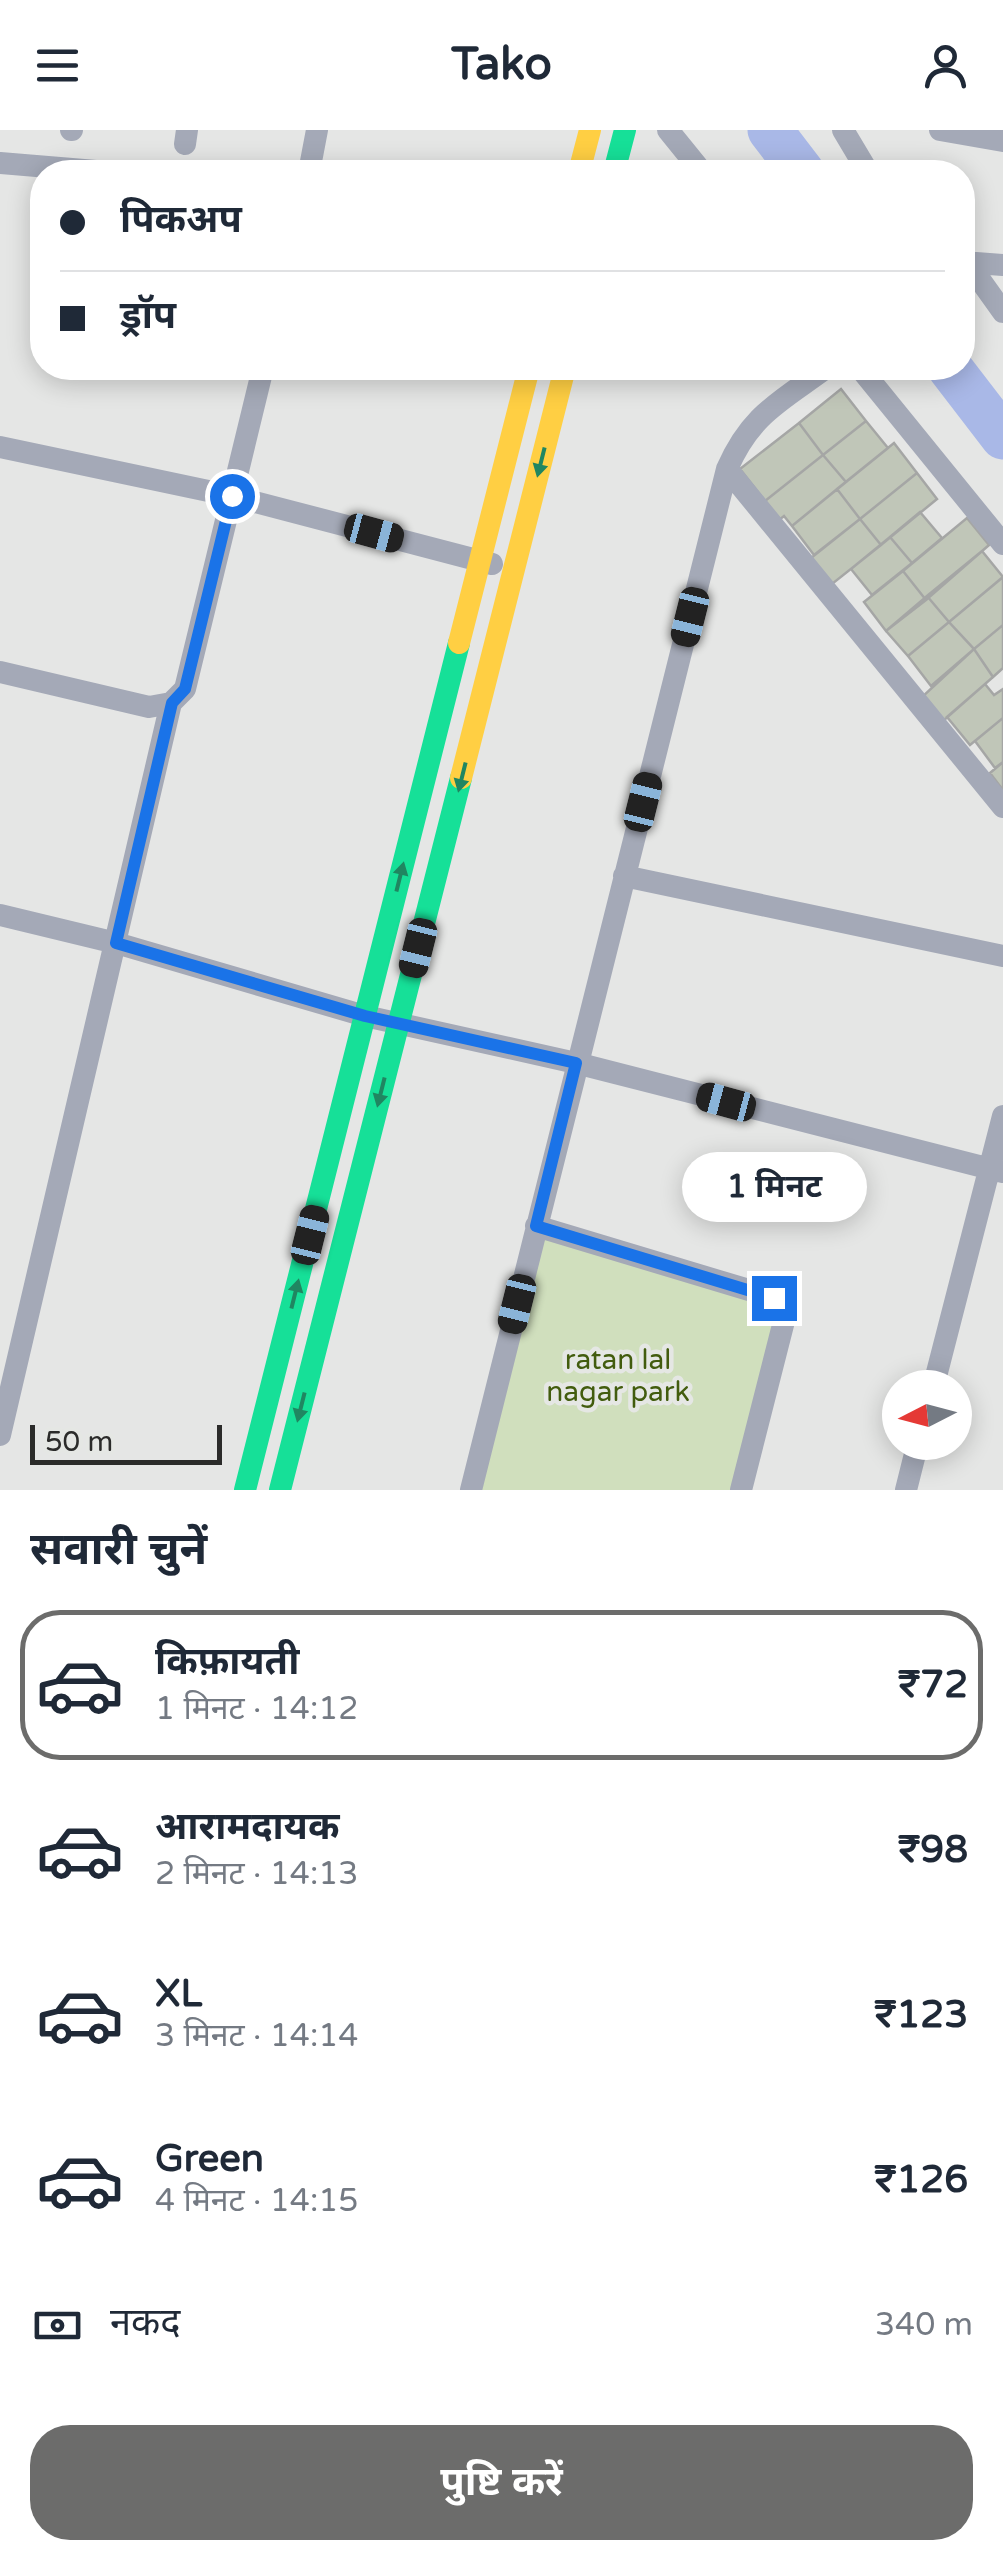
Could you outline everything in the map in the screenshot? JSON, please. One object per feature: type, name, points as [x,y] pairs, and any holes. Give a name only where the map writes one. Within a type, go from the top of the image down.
[{"type":"street","points":[[311,160],[316,130]]},
{"type":"street","points":[[582,160],[590,130]]},
{"type":"street","points":[[617,160],[625,130]]},
{"type":"street","points":[[668,130],[692,160]]},
{"type":"street","points":[[843,130],[861,160]]},
{"type":"street","points":[[940,130],[1003,142]]},
{"type":"street","points":[[0,163],[30,166]]},
{"type":"street","points":[[975,264],[1003,265]]},
{"type":"street","points":[[975,276],[1003,312]]},
{"type":"street","points":[[0,1435],[172,703],[185,689],[260,380]]},
{"type":"street","points":[[245,1490],[526,380]]},
{"type":"street","points":[[280,1490],[562,380]]},
{"type":"street","points":[[471,1490],[727,469],[744,434],[761,416],[810,380]]},
{"type":"street","points":[[870,380],[1003,544]]},
{"type":"street","points":[[0,447],[232,496],[514,570]]},
{"type":"street","points":[[727,469],[1003,807]]},
{"type":"street","points":[[0,672],[149,707],[172,703]]},
{"type":"street","points":[[624,876],[1003,956]]},
{"type":"street","points":[[0,915],[116,943],[365,1016],[576,1063],[996,1170]]},
{"type":"street","points":[[938,1370],[996,1170],[1003,1116]]},
{"type":"street","points":[[536,1226],[762,1294],[782,1307],[784,1322],[741,1490]]},
{"type":"street","points":[[906,1490],[914,1460]]},
{"type":"green space","name":"ratan lal nagar park","points":[[535,1230],[778,1306],[734,1490],[471,1490]]},
{"type":"building","points":[[841,389],[866,421],[823,455],[799,423]]},
{"type":"building","points":[[866,421],[888,448],[846,482],[823,455]]},
{"type":"building","points":[[799,423],[823,455],[765,501],[740,469]]},
{"type":"building","points":[[894,443],[917,473],[860,519],[837,489]]},
{"type":"building","points":[[823,455],[846,482],[792,526],[784,516],[779,520],[765,501]]},
{"type":"building","points":[[917,473],[937,499],[881,545],[860,519]]},
{"type":"building","points":[[837,489],[860,519],[814,555],[792,526]]},
{"type":"building","points":[[920,512],[942,538],[912,563],[890,537]]},
{"type":"building","points":[[967,518],[989,545],[926,600],[903,571]]},
{"type":"building","points":[[860,519],[881,545],[832,584],[806,562]]},
{"type":"building","points":[[890,537],[912,563],[872,595],[851,569]]},
{"type":"building","points":[[982,551],[1003,577],[949,622],[927,596]]},
{"type":"building","points":[[903,571],[926,600],[886,631],[864,602]]},
{"type":"building","points":[[1003,577],[1003,625],[974,649],[949,622]]},
{"type":"building","points":[[927,596],[949,622],[908,656],[886,631]]},
{"type":"building","points":[[949,622],[974,649],[931,686],[908,656]]},
{"type":"building","points":[[1003,625],[1003,668],[993,677],[974,649]]},
{"type":"building","points":[[974,649],[993,677],[943,721],[922,697]]},
{"type":"building","points":[[985,684],[994,695],[1003,689],[1003,718],[970,745],[947,717]]},
{"type":"building","points":[[1003,718],[1003,762],[995,768],[975,741]]},
{"type":"building","points":[[1003,762],[1003,790],[990,773]]},
{"type":"waterway","points":[[770,130],[793,160]]},
{"type":"waterway","points":[[959,380],[1003,437]]},
{"type":"traffic: fast","points":[[617,160],[625,130]]},
{"type":"traffic: fast","points":[[245,1490],[459,643]]},
{"type":"traffic: fast","points":[[280,1490],[461,778]]},
{"type":"traffic: slow","points":[[582,160],[590,130]]},
{"type":"traffic: slow","points":[[459,643],[526,380]]},
{"type":"traffic: slow","points":[[461,778],[562,380]]},
{"type":"route","points":[[232,496],[185,689],[172,703],[116,943],[365,1016],[576,1063],[536,1226],[774,1298]]}]
